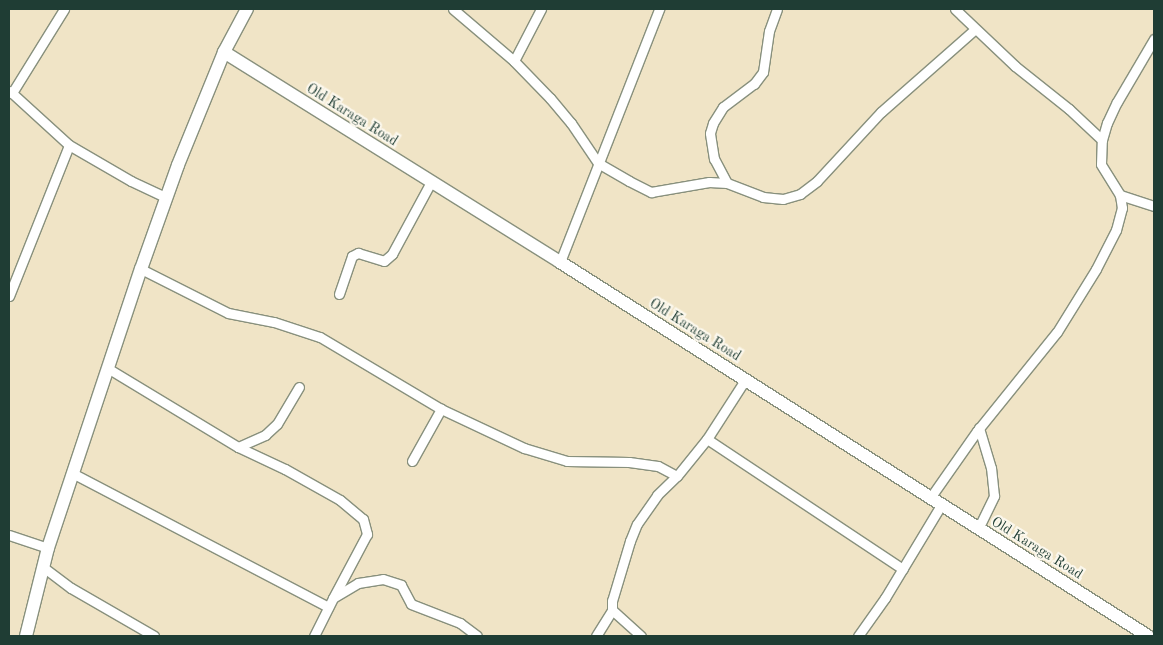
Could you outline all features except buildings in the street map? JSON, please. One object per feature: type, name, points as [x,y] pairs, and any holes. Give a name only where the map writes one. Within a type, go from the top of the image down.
[{"type":"street","points":[[64,9],[11,92],[69,145],[131,180],[166,197]]},
{"type":"street","points":[[26,636],[48,548],[166,197],[224,52],[247,9]]},
{"type":"street","points":[[453,9],[514,61],[571,123],[598,163],[651,192],[710,182],[727,183],[763,197],[783,199],[800,194],[817,181],[881,112],[975,29]]},
{"type":"street","points":[[514,61],[541,9]]},
{"type":"street","points":[[560,262],[659,9]]},
{"type":"street","points":[[727,183],[714,160],[710,133],[713,123],[723,107],[754,84],[763,72],[769,31],[777,9]]},
{"type":"street","points":[[955,9],[975,29],[1102,140]]},
{"type":"street","points":[[930,498],[979,428],[1057,332],[1096,269],[1116,230],[1122,208],[1120,194],[1101,164],[1102,140],[1106,123],[1117,102],[1153,45]]},
{"type":"street","name":"Old Karaga Road","points":[[224,52],[560,262],[941,506],[1144,633]]},
{"type":"street","points":[[9,296],[69,145]]},
{"type":"street","points":[[339,294],[352,256],[358,252],[384,261],[392,254],[432,182]]},
{"type":"street","points":[[1120,194],[1154,206]]},
{"type":"street","points":[[141,269],[228,313],[274,322],[320,337],[441,409],[490,430],[524,448],[567,461],[629,462],[658,466],[677,476]]},
{"type":"street","points":[[108,369],[238,447],[285,469],[340,500],[363,519],[367,534],[314,636]]},
{"type":"street","points":[[596,636],[612,610],[612,600],[637,524],[657,495],[677,476],[707,439],[745,380]]},
{"type":"street","points":[[238,447],[266,435],[277,424],[299,387]]},
{"type":"street","points":[[412,461],[441,409]]},
{"type":"street","points":[[978,529],[994,496],[991,468],[979,428]]},
{"type":"street","points":[[707,439],[903,569]]},
{"type":"street","points":[[74,474],[328,607]]},
{"type":"street","points":[[858,636],[903,569],[941,506]]},
{"type":"street","points":[[9,535],[48,548]]},
{"type":"street","points":[[44,567],[71,588],[154,636]]},
{"type":"street","points":[[333,598],[358,584],[383,579],[402,585],[411,604],[460,623],[477,636]]},
{"type":"street","points":[[612,610],[642,636]]}]
